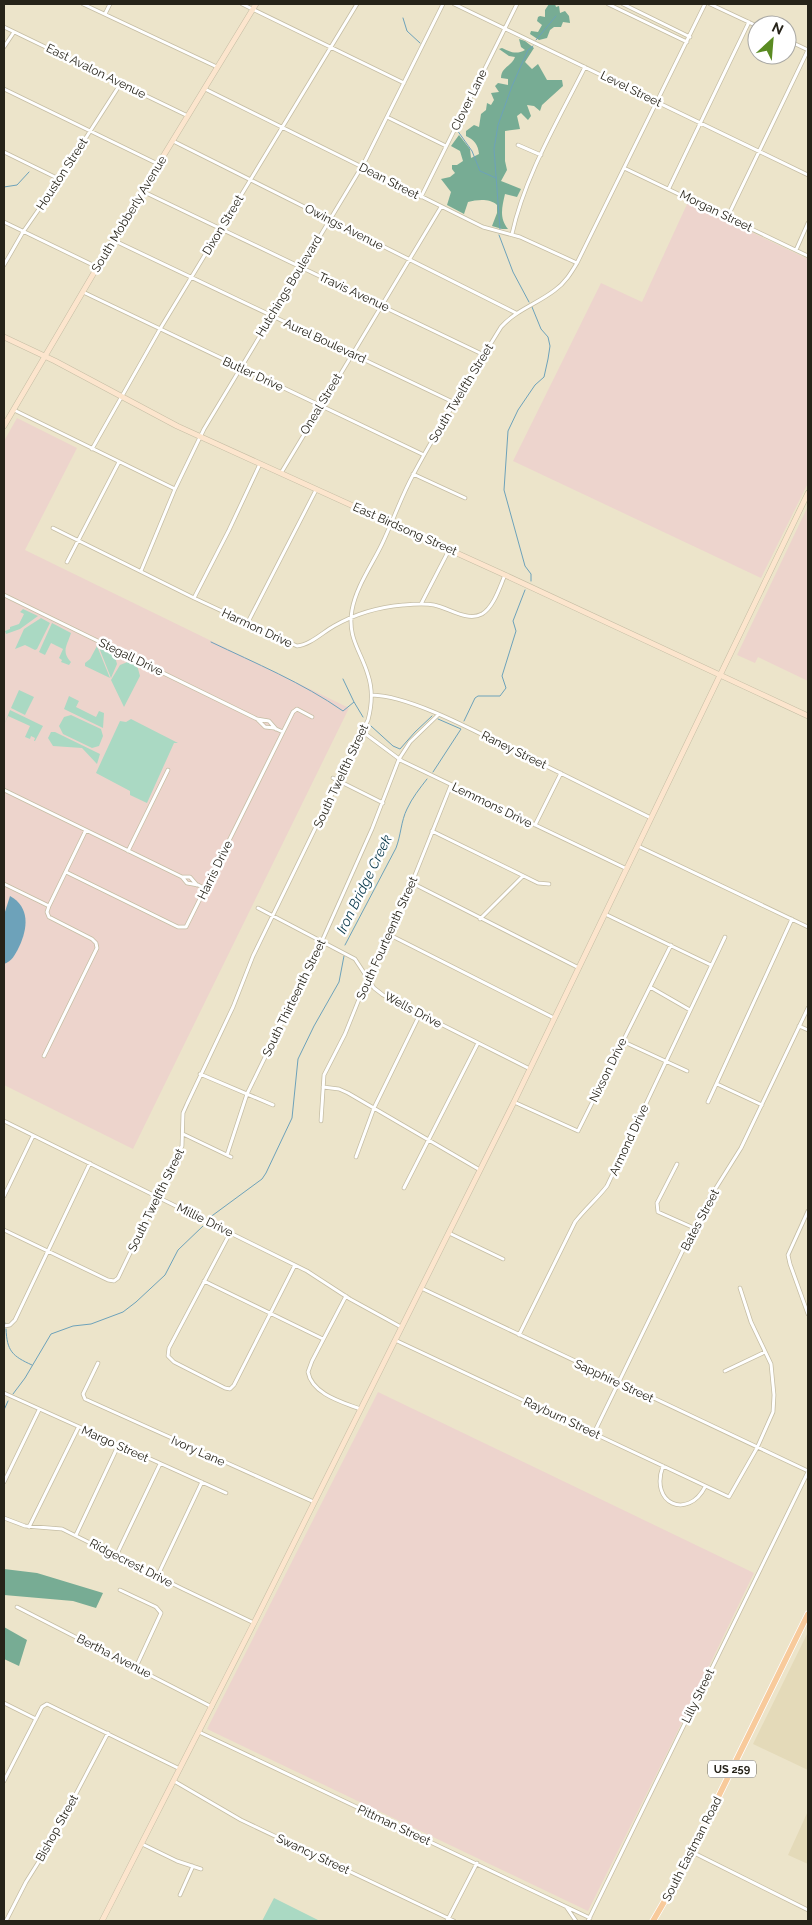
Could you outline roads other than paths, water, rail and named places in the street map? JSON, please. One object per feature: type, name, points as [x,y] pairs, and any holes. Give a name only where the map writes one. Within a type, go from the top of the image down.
[{"type":"main road","name":"South Eastman Road","points":[[653,1921],[692,1852],[808,1614]]},
{"type":"street","points":[[83,4],[218,67]]},
{"type":"street","points":[[105,15],[110,4]]},
{"type":"street","points":[[242,4],[254,6],[330,47],[404,83]]},
{"type":"street","name":"Dixon Street","points":[[92,449],[160,329],[357,4]]},
{"type":"street","name":"Hutchings Boulevard","points":[[141,571],[175,489],[200,436],[361,167],[443,4]]},
{"type":"street","name":"Level Street","points":[[454,4],[808,175]]},
{"type":"street","name":"Clover Lane","points":[[421,197],[517,4]]},
{"type":"street","points":[[608,4],[687,42]]},
{"type":"street","points":[[622,4],[690,37]]},
{"type":"street","name":"South Twelfth Street","points":[[47,1252],[108,1280],[114,1281],[118,1278],[182,1146],[183,1113],[200,1074],[273,916],[363,732],[370,712],[372,695],[368,674],[354,644],[351,618],[357,593],[392,523],[413,474],[501,327],[516,313],[558,288],[577,263],[706,4]]},
{"type":"street","points":[[710,4],[747,21]]},
{"type":"street","name":"South Mobberly Avenue","points":[[4,426],[158,164],[254,6]]},
{"type":"street","points":[[669,188],[747,26]]},
{"type":"street","name":"East Avalon Avenue","points":[[4,27],[188,116]]},
{"type":"street","points":[[4,47],[14,32]]},
{"type":"street","points":[[728,216],[808,50]]},
{"type":"street","points":[[512,234],[517,209],[527,182],[585,67]]},
{"type":"street","name":"Houston Street","points":[[4,265],[23,232],[121,83]]},
{"type":"street","name":"Dean Street","points":[[204,88],[488,230],[512,234],[577,263]]},
{"type":"street","points":[[4,89],[158,164]]},
{"type":"street","points":[[387,117],[446,146]]},
{"type":"street","name":"Owings Avenue","points":[[172,141],[516,313]]},
{"type":"street","points":[[518,145],[541,155]]},
{"type":"street","points":[[4,152],[59,179]]},
{"type":"street","name":"Morgan Street","points":[[624,168],[728,216],[808,256]]},
{"type":"street","name":"Travis Avenue","points":[[142,191],[484,355]]},
{"type":"street","name":"Oneal Street","points":[[281,473],[440,207]]},
{"type":"street","points":[[4,222],[97,267]]},
{"type":"street","points":[[796,250],[808,223]]},
{"type":"street","name":"Aurel Boulevard","points":[[113,240],[455,403]]},
{"type":"street","name":"Butler Drive","points":[[82,292],[424,455]]},
{"type":"street","name":"East Birdsong Street","points":[[4,337],[45,356],[200,436],[505,574],[722,674],[808,716]]},
{"type":"street","points":[[13,410],[175,489]]},
{"type":"street","points":[[67,562],[120,462]]},
{"type":"street","points":[[194,598],[229,530],[260,463]]},
{"type":"street","points":[[413,474],[466,498]]},
{"type":"street","points":[[247,624],[317,489]]},
{"type":"street","points":[[102,1921],[212,1707],[514,1102],[808,493]]},
{"type":"street","name":"Harmon Drive","points":[[53,528],[247,624],[291,645],[300,646],[333,626],[382,608],[421,604],[442,607],[467,616],[481,614],[489,607],[505,574]]},
{"type":"street","points":[[421,604],[449,550]]},
{"type":"street","name":"Stegall Drive","points":[[4,595],[258,719],[268,721],[276,729]]},
{"type":"street","name":"Raney Street","points":[[372,695],[395,698],[438,715],[652,819]]},
{"type":"street","name":"Harris Drive","points":[[66,872],[182,928],[188,925],[295,710],[312,717]]},
{"type":"street","name":"South Thirteenth Street","points":[[227,1155],[246,1094],[322,941],[399,759],[410,742],[438,715]]},
{"type":"street","name":"Stegall Drive","points":[[258,719],[265,728],[283,732]]},
{"type":"street","name":"Lemmons Drive","points":[[363,732],[399,759],[627,869]]},
{"type":"street","points":[[128,851],[168,770]]},
{"type":"street","points":[[534,825],[560,773]]},
{"type":"street","points":[[333,778],[382,803]]},
{"type":"street","name":"South Fourteenth Street","points":[[321,1121],[324,1075],[345,1034],[367,979],[401,910],[451,785]]},
{"type":"street","points":[[4,790],[182,877],[192,878],[198,885],[206,889]]},
{"type":"street","points":[[44,1056],[97,948],[95,942],[49,917],[47,912],[86,830]]},
{"type":"street","points":[[432,831],[539,884],[549,884]]},
{"type":"street","points":[[638,846],[808,927]]},
{"type":"street","points":[[480,919],[523,876]]},
{"type":"street","points":[[182,877],[189,885],[198,885]]},
{"type":"street","points":[[412,883],[579,968]]},
{"type":"street","points":[[4,884],[49,906]]},
{"type":"street","name":"Wells Drive","points":[[258,908],[356,959],[367,979],[383,995],[530,1069]]},
{"type":"street","points":[[605,914],[711,965]]},
{"type":"street","points":[[708,1102],[792,919]]},
{"type":"street","points":[[388,934],[554,1018]]},
{"type":"street","name":"Armond Drive","points":[[519,1335],[576,1222],[586,1208],[607,1186],[725,937]]},
{"type":"street","name":"Nixson Drive","points":[[514,1102],[578,1131],[671,946]]},
{"type":"street","points":[[650,987],[690,1010]]},
{"type":"street","name":"Bates Street","points":[[594,1433],[709,1198],[733,1163],[808,1008]]},
{"type":"street","points":[[356,1157],[374,1108],[420,1014]]},
{"type":"street","points":[[800,1026],[808,1030]]},
{"type":"street","points":[[622,1041],[687,1071]]},
{"type":"street","points":[[404,1188],[478,1043]]},
{"type":"street","points":[[200,1074],[273,1106]]},
{"type":"street","points":[[717,1084],[762,1105]]},
{"type":"street","points":[[324,1087],[339,1089],[480,1170]]},
{"type":"street","name":"Millie Drive","points":[[4,1121],[295,1265],[402,1327]]},
{"type":"street","points":[[183,1134],[231,1157]]},
{"type":"street","points":[[4,1196],[33,1136]]},
{"type":"street","points":[[6,1326],[14,1321],[90,1163]]},
{"type":"street","points":[[676,1164],[657,1202],[658,1212],[694,1228]]},
{"type":"street","points":[[808,1211],[806,1220],[788,1255],[808,1314]]},
{"type":"street","points":[[4,1230],[47,1252]]},
{"type":"street","points":[[230,1233],[169,1348],[168,1356],[174,1362],[225,1388],[231,1388],[295,1265]]},
{"type":"street","points":[[449,1233],[503,1258]]},
{"type":"street","points":[[204,1281],[323,1339]]},
{"type":"street","name":"Sapphire Street","points":[[421,1288],[808,1471]]},
{"type":"street","points":[[740,1288],[751,1322],[772,1371],[773,1412],[757,1448]]},
{"type":"street","points":[[346,1296],[309,1366],[308,1374],[313,1384],[327,1395],[361,1409]]},
{"type":"street","name":"Rayburn Street","points":[[396,1340],[729,1496],[757,1448]]},
{"type":"street","points":[[725,1371],[764,1352]]},
{"type":"street","name":"Ivory Lane","points":[[98,1363],[83,1397],[169,1438],[314,1502]]},
{"type":"street","name":"Margo Street","points":[[4,1393],[78,1428],[226,1493]]},
{"type":"street","points":[[4,1482],[40,1410]]},
{"type":"street","points":[[28,1527],[78,1428]]},
{"type":"street","points":[[76,1535],[118,1446]]},
{"type":"street","points":[[116,1556],[160,1464]]},
{"type":"street","points":[[663,1466],[659,1479],[660,1489],[670,1502],[680,1504],[690,1502],[699,1496],[705,1486]]},
{"type":"street","name":"Lilly Street","points":[[589,1920],[808,1471]]},
{"type":"street","points":[[157,1577],[202,1482]]},
{"type":"street","name":"Ridgecrest Drive","points":[[4,1518],[28,1527],[59,1528],[76,1535],[157,1577],[254,1623]]},
{"type":"street","points":[[120,1590],[161,1612],[136,1667]]},
{"type":"street","name":"Bertha Avenue","points":[[17,1606],[212,1707]]},
{"type":"street","points":[[4,1703],[36,1719]]},
{"type":"street","points":[[4,1781],[43,1706],[50,1704],[180,1770]]},
{"type":"street","name":"Pittman Street","points":[[199,1732],[476,1863],[565,1906],[589,1920]]},
{"type":"street","name":"Bishop Street","points":[[6,1921],[26,1882],[48,1847],[108,1733]]},
{"type":"street","points":[[4,1769],[9,1771]]},
{"type":"street","name":"Swancy Street","points":[[174,1781],[241,1820],[448,1920],[454,1921]]},
{"type":"street","points":[[142,1844],[178,1861],[202,1869]]},
{"type":"street","points":[[692,1852],[808,1910]]},
{"type":"street","points":[[448,1920],[476,1863]]},
{"type":"street","points":[[180,1895],[193,1866]]},
{"type":"street","points":[[565,1906],[576,1921]]},
{"type":"water","points":[[10,896],[21,906],[24,912],[25,925],[22,940],[16,953],[4,964],[4,915]]},
{"type":"waterway","name":"Iron Bridge Creek","points":[[536,40],[556,16]]},
{"type":"waterway","points":[[403,18],[407,31],[420,43]]},
{"type":"waterway","name":"Iron Bridge Creek","points":[[500,229],[494,149],[498,125],[512,86],[528,50],[533,46]]},
{"type":"waterway","points":[[457,130],[472,151],[480,171],[496,178]]},
{"type":"waterway","points":[[4,187],[17,185],[29,172]]},
{"type":"waterway","name":"Iron Bridge Creek","points":[[499,235],[513,272],[529,302]]},
{"type":"waterway","name":"Iron Bridge Creek","points":[[531,581],[531,574],[525,566],[504,490],[508,431],[518,410],[535,385],[544,377],[550,346],[548,337],[541,329],[532,307]]},
{"type":"waterway","name":"Iron Bridge Creek","points":[[464,721],[475,698],[478,696],[500,696],[506,688],[502,676],[516,631],[513,621],[525,590]]},
{"type":"waterway","points":[[211,642],[295,682],[343,711],[354,702],[363,717]]},
{"type":"waterway","points":[[343,679],[354,702]]},
{"type":"waterway","points":[[371,726],[393,746],[400,749],[432,716]]},
{"type":"waterway","name":"Iron Bridge Creek","points":[[433,772],[461,729],[438,719]]},
{"type":"waterway","name":"Iron Bridge Creek","points":[[345,945],[396,848],[403,818],[409,805],[427,779]]},
{"type":"waterway","name":"Iron Bridge Creek","points":[[209,1218],[262,1179],[266,1173],[292,1118],[298,1059],[339,982],[344,956]]},
{"type":"waterway","name":"Iron Bridge Creek","points":[[13,1394],[25,1378],[51,1334],[73,1326],[91,1324],[123,1312],[165,1275],[178,1250],[203,1226]]},
{"type":"waterway","points":[[4,1319],[5,1324]]},
{"type":"waterway","points":[[6,1329],[9,1348],[20,1359],[32,1365]]},
{"type":"waterway","name":"Iron Bridge Creek","points":[[4,1410],[8,1401]]}]
